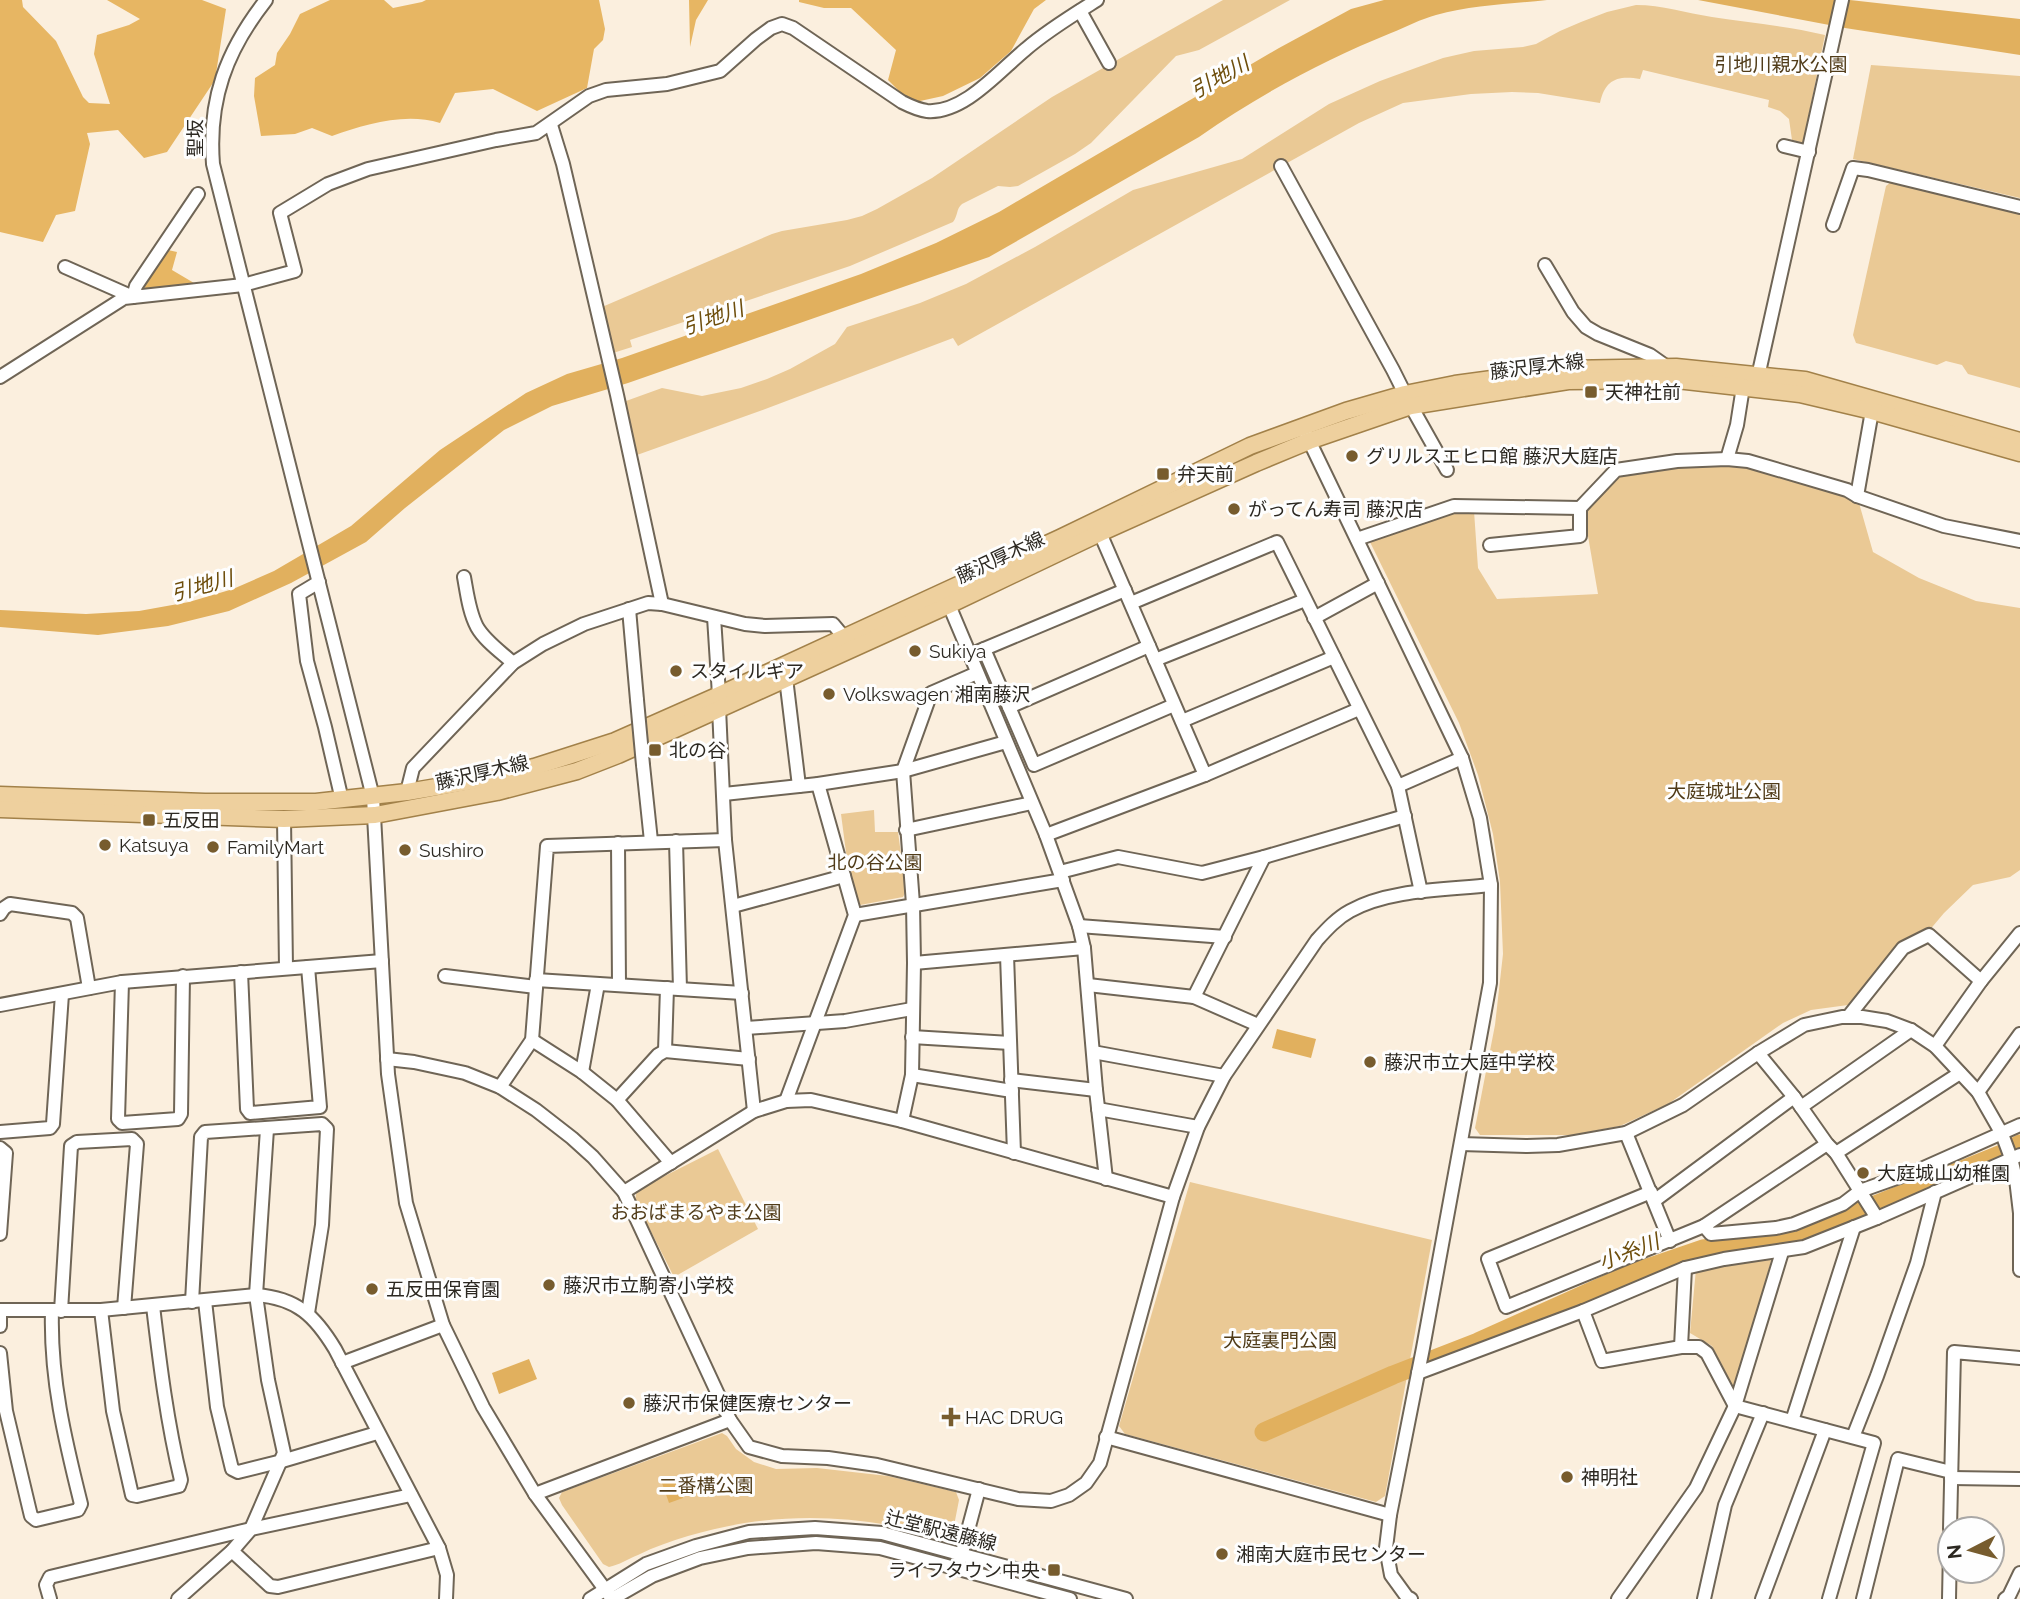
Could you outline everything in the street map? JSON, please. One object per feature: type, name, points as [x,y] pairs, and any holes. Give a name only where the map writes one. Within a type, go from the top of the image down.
[{"type":"main road","name":"藤沢厚木線","points":[[0,809],[284,819],[375,815],[498,792],[576,771],[618,755],[719,702],[848,643],[1251,446],[1306,434],[1455,384],[1566,369],[1667,367],[1752,383],[1872,411],[2020,453]]},
{"type":"main road","name":"藤沢厚木線","points":[[1408,400],[1568,381],[1677,380],[1752,383],[1805,380],[2020,441]]},
{"type":"main road","name":"藤沢厚木線","points":[[0,794],[205,802],[342,800],[496,777],[571,757],[786,678],[848,643],[949,605],[1306,434]]},
{"type":"street","name":"聖坂","points":[[266,0],[239,38],[229,58],[214,109],[211,140],[219,193],[373,797],[387,1059],[395,1136],[406,1203],[443,1325],[483,1407],[535,1494],[609,1596]]},
{"type":"street","points":[[0,377],[121,300],[243,285],[295,271],[280,213],[347,175],[384,164],[536,134],[580,102],[606,90],[667,84],[720,71],[756,39],[782,24],[793,28],[902,102],[918,110],[930,111],[954,105],[972,95],[1041,37],[1097,0]]},
{"type":"street","points":[[1727,459],[1752,383],[1809,152],[1842,0]]},
{"type":"street","points":[[1080,11],[1109,63]]},
{"type":"street","points":[[551,125],[563,164],[608,354],[662,604]]},
{"type":"street","points":[[1784,146],[1809,152]]},
{"type":"street","points":[[1281,166],[1447,470]]},
{"type":"street","points":[[1833,225],[1853,168],[2020,206]]},
{"type":"street","points":[[133,297],[136,286],[198,194]]},
{"type":"street","points":[[1545,265],[1573,312],[1586,327],[1650,355],[1667,367]]},
{"type":"street","points":[[65,267],[133,297]]},
{"type":"street","points":[[1857,496],[1872,411]]},
{"type":"street","points":[[1306,434],[1462,758],[1480,818],[1491,885],[1490,983],[1386,1548],[1391,1575],[1411,1599]]},
{"type":"street","points":[[1490,545],[1580,536],[1580,508],[1616,470],[1677,461],[1727,459],[1748,461],[1847,490],[1857,496],[1944,526],[2020,541]]},
{"type":"street","points":[[1357,539],[1454,506],[1580,508]]},
{"type":"street","points":[[1100,533],[1205,775]]},
{"type":"street","points":[[1131,603],[1277,541],[1398,786],[1421,892]]},
{"type":"street","points":[[464,577],[477,627],[513,663]]},
{"type":"street","points":[[318,579],[299,594],[307,661],[342,800]]},
{"type":"street","points":[[1314,618],[1378,583]]},
{"type":"street","points":[[970,654],[1125,590]]},
{"type":"street","points":[[1155,660],[1306,600]]},
{"type":"street","points":[[407,792],[413,768],[513,663],[584,624],[648,603],[662,604],[745,624],[833,624],[848,643]]},
{"type":"street","points":[[949,605],[1046,835],[1079,926],[1084,948],[1096,1090],[1107,1179]]},
{"type":"street","points":[[629,609],[651,841]]},
{"type":"street","points":[[714,617],[726,840],[754,1111]]},
{"type":"street","points":[[1009,707],[1149,646]]},
{"type":"street","points":[[984,649],[1034,765],[1174,705]]},
{"type":"street","points":[[1182,721],[1334,657]]},
{"type":"street","points":[[902,1121],[912,1075],[914,962],[902,771],[931,693],[977,673]]},
{"type":"street","points":[[786,678],[799,786]]},
{"type":"street","points":[[1046,835],[1205,775],[1359,709]]},
{"type":"street","points":[[724,794],[818,784],[902,771],[1006,742]]},
{"type":"street","points":[[1398,786],[1462,758]]},
{"type":"street","points":[[786,1101],[855,915],[818,784]]},
{"type":"street","points":[[906,830],[1032,803]]},
{"type":"street","points":[[855,915],[1062,876],[1118,857],[1202,873],[1405,816]]},
{"type":"street","points":[[284,819],[286,968]]},
{"type":"street","points":[[500,1087],[532,1040],[547,846],[726,840]]},
{"type":"street","points":[[665,1051],[674,989],[676,841]]},
{"type":"street","points":[[618,843],[619,985]]},
{"type":"street","points":[[1194,997],[1265,857]]},
{"type":"street","points":[[733,906],[844,876]]},
{"type":"street","points":[[387,1059],[465,1073],[500,1087],[536,1110],[593,1157],[624,1192],[730,1420],[749,1447],[782,1456],[828,1458],[877,1465],[1018,1499],[1051,1501],[1069,1495],[1086,1483],[1100,1463],[1173,1197],[1198,1127],[1224,1076],[1317,940],[1332,924],[1350,911],[1380,898],[1491,885]]},
{"type":"street","points":[[0,914],[10,904],[72,913],[77,918],[89,988]]},
{"type":"street","points":[[1079,926],[1225,937]]},
{"type":"street","points":[[1936,1046],[1981,981],[2020,933]]},
{"type":"street","points":[[1848,1017],[1903,948],[1929,935],[1981,981]]},
{"type":"street","points":[[914,962],[1084,948]]},
{"type":"street","points":[[1007,955],[1014,1153]]},
{"type":"street","points":[[0,1006],[122,982],[382,961]]},
{"type":"street","points":[[241,972],[247,1109],[250,1113],[320,1108],[307,967]]},
{"type":"street","points":[[122,982],[118,1119],[122,1123],[177,1119],[181,1114],[183,976]]},
{"type":"street","points":[[445,976],[742,993]]},
{"type":"street","points":[[582,1072],[598,984]]},
{"type":"street","points":[[1088,985],[1194,997],[1258,1025]]},
{"type":"street","points":[[0,1132],[50,1128],[53,1124],[62,994]]},
{"type":"street","points":[[746,1028],[845,1021],[912,1009]]},
{"type":"street","points":[[1461,1144],[1558,1145],[1626,1133],[1683,1105],[1804,1025],[1848,1017],[1887,1021],[1910,1030],[1936,1046],[1978,1092],[2014,1156],[2020,1213],[2020,1270]]},
{"type":"street","points":[[1910,1030],[1652,1196],[1488,1259],[1506,1307],[1704,1226],[1960,1073]]},
{"type":"street","points":[[1978,1092],[2020,1034]]},
{"type":"street","points":[[912,1037],[1010,1043]]},
{"type":"street","points":[[532,1040],[582,1072],[617,1101],[671,1163]]},
{"type":"street","points":[[617,1101],[658,1055],[665,1051],[749,1059]]},
{"type":"street","points":[[1093,1052],[1224,1076]]},
{"type":"street","points":[[1758,1053],[1798,1102],[1876,1216]]},
{"type":"street","points":[[912,1075],[1011,1086],[1096,1090]]},
{"type":"street","points":[[624,1192],[754,1111],[786,1101],[811,1101],[902,1121],[1173,1197]]},
{"type":"street","points":[[1098,1109],[1198,1127]]},
{"type":"street","points":[[309,1313],[322,1225],[327,1129],[322,1124],[205,1132],[201,1137],[199,1301],[217,1407],[232,1469],[238,1472],[377,1433]]},
{"type":"street","points":[[1704,1226],[1711,1234],[1776,1228],[1812,1217],[2003,1137],[2020,1125]]},
{"type":"street","points":[[178,1599],[232,1551],[251,1529],[285,1453],[268,1380],[256,1295],[267,1129]]},
{"type":"street","points":[[1626,1133],[1670,1241]]},
{"type":"street","points":[[0,1353],[6,1411],[31,1516],[36,1520],[78,1510],[80,1504],[54,1380],[51,1335],[56,1311],[71,1146],[77,1142],[132,1139],[137,1144],[124,1308]]},
{"type":"street","points":[[0,1148],[6,1153],[0,1234]]},
{"type":"street","points":[[1418,1373],[1583,1311],[1685,1268],[1804,1247],[2014,1156]]},
{"type":"street","points":[[1853,1437],[1917,1263],[1935,1192]]},
{"type":"street","points":[[1792,1421],[1854,1227]]},
{"type":"street","points":[[1618,1599],[1696,1488],[1735,1406],[1782,1252]]},
{"type":"street","points":[[1681,1347],[1685,1268]]},
{"type":"street","points":[[0,1326],[0,1310],[101,1310],[256,1295],[289,1301],[309,1313],[324,1331],[342,1363],[439,1548],[447,1575],[446,1599]]},
{"type":"street","points":[[101,1310],[113,1411],[132,1494],[137,1496],[179,1486],[181,1480],[168,1422],[153,1306]]},
{"type":"street","points":[[1583,1311],[1602,1361],[1681,1347],[1699,1348],[1707,1353],[1735,1406],[1874,1443],[1829,1599]]},
{"type":"street","points":[[342,1363],[443,1325]]},
{"type":"street","points":[[1950,1515],[1954,1352],[2020,1358]]},
{"type":"street","points":[[1704,1599],[1726,1505],[1763,1413]]},
{"type":"street","points":[[535,1494],[730,1420]]},
{"type":"street","points":[[1762,1599],[1825,1430]]},
{"type":"street","points":[[1106,1437],[1390,1515]]},
{"type":"street","points":[[1863,1599],[1898,1459],[1951,1475],[2020,1479]]},
{"type":"street","points":[[958,1569],[979,1489]]},
{"type":"street","points":[[50,1599],[46,1584],[50,1577],[251,1529],[411,1495]]},
{"type":"street","name":"辻堂駅遠藤線","points":[[609,1596],[646,1564],[695,1546],[749,1532],[815,1528],[882,1533],[1126,1599]]},
{"type":"street","name":"辻堂駅遠藤線","points":[[590,1599],[609,1596],[700,1558],[748,1548],[816,1542],[880,1548],[1070,1599]]},
{"type":"street","points":[[232,1551],[270,1586],[278,1587],[439,1548]]},
{"type":"street","points":[[2005,1599],[2020,1573]]},
{"type":"green space","points":[[1223,0],[1290,0],[1199,50],[1176,56],[1091,143],[1018,186],[998,186],[962,204],[953,222],[850,266],[630,340],[632,347],[613,353],[602,307],[772,234],[847,220],[877,209],[932,178],[1052,97]]},
{"type":"green space","name":"引地川親水公園","points":[[1636,5],[1825,35],[1803,143],[1792,140],[1789,119],[1780,111],[1768,107],[1769,100],[1643,70],[1640,79],[1625,78],[1609,84],[1600,103],[1538,93],[1512,92],[1471,94],[1403,103],[1359,123],[958,346],[953,338],[637,455],[626,401],[662,388],[702,396],[741,388],[767,379],[835,344],[847,327],[920,303],[966,284],[1133,190],[1242,159],[1329,104],[1380,81],[1443,58],[1474,51],[1536,44],[1581,22]]},
{"type":"green space","points":[[1871,65],[2020,76],[2020,198],[1853,159]]},
{"type":"green space","points":[[1891,182],[2020,210],[2020,388],[1968,374],[1962,365],[1946,361],[1937,365],[1856,343],[1853,335],[1886,186]]},
{"type":"green space","name":"大庭城址公園","points":[[1734,463],[1857,496],[1873,552],[1919,578],[1976,601],[2020,608],[2020,870],[2010,877],[1973,885],[1928,932],[1902,945],[1848,1005],[1811,1010],[1783,1023],[1668,1104],[1620,1126],[1572,1135],[1480,1135],[1475,1128],[1495,1025],[1503,954],[1500,882],[1493,834],[1478,775],[1459,723],[1370,542],[1371,537],[1447,512],[1474,511],[1478,568],[1497,599],[1598,594],[1584,513],[1617,474],[1674,464]]},
{"type":"green space","name":"北の谷公園","points":[[874,810],[875,832],[898,832],[906,891],[903,897],[860,905],[849,875],[841,814]]},
{"type":"green space","name":"おおばまるやま公園","points":[[718,1149],[758,1229],[674,1277],[635,1200],[637,1190]]},
{"type":"green space","name":"大庭裏門公園","points":[[1190,1182],[1432,1240],[1385,1496],[1376,1502],[1125,1434],[1119,1426]]},
{"type":"green space","points":[[1769,1256],[1771,1261],[1738,1386],[1733,1386],[1712,1346],[1690,1333],[1696,1269]]},
{"type":"green space","name":"二番構公園","points":[[722,1433],[736,1449],[754,1462],[776,1469],[817,1468],[888,1476],[956,1492],[959,1500],[952,1536],[946,1539],[863,1521],[788,1518],[713,1529],[663,1544],[613,1566],[603,1564],[562,1505],[559,1498],[562,1492]]},
{"type":"shaded area","points":[[0,0],[22,0],[23,7],[56,41],[83,97],[89,103],[110,104],[94,54],[97,35],[140,19],[107,0],[202,0],[226,9],[215,80],[167,152],[144,158],[118,130],[87,133],[90,144],[75,211],[56,215],[43,242],[0,232]]},
{"type":"shaded area","points":[[330,0],[384,0],[393,8],[426,0],[599,0],[605,29],[603,40],[594,49],[587,88],[537,111],[493,89],[455,93],[440,123],[400,119],[358,127],[332,136],[312,128],[295,134],[261,136],[254,96],[255,78],[275,65],[277,53],[300,14]]},
{"type":"shaded area","points":[[689,0],[708,0],[696,20],[690,47]]},
{"type":"shaded area","points":[[799,0],[1046,0],[1034,9],[1011,51],[980,78],[943,96],[911,103],[888,80],[896,50],[851,8],[824,8]]},
{"type":"shaded area","points":[[1384,0],[1547,0],[1463,9],[1419,21],[1292,79],[1199,137],[989,257],[628,383],[552,406],[504,430],[366,542],[291,583],[229,611],[168,626],[98,635],[0,627],[0,610],[86,614],[139,611],[189,602],[233,589],[274,571],[351,526],[440,450],[526,393],[567,374],[622,358],[861,274],[936,243],[999,212],[1279,48],[1351,9]]},
{"type":"shaded area","points":[[1698,0],[1850,0],[2020,19],[2020,55],[1845,28]]},
{"type":"shaded area","points":[[168,250],[177,252],[172,270],[194,283],[178,288],[144,288]]},
{"type":"shaded area","points":[[1277,1029],[1316,1039],[1311,1058],[1272,1048]]},
{"type":"shaded area","points":[[529,1359],[537,1379],[499,1394],[492,1373]]},
{"type":"shaded area","points":[[676,1478],[683,1498],[669,1503],[662,1483]]},
{"type":"waterway","name":"小糸川","points":[[1264,1432],[1393,1375],[1478,1342],[1630,1274],[1703,1249],[1793,1237],[2004,1153],[2020,1144]]},
{"type":"place","name":"天神社前","points":[[1591,392]]},
{"type":"place","name":"グリルスエヒロ館 藤沢大庭店","points":[[1352,456]]},
{"type":"place","name":"弁天前","points":[[1163,474]]},
{"type":"place","name":"がってん寿司 藤沢店","points":[[1234,509]]},
{"type":"place","name":"Sukiya","points":[[915,651]]},
{"type":"place","name":"スタイルギア","points":[[676,671]]},
{"type":"place","name":"Volkswagen 湘南藤沢","points":[[829,694]]},
{"type":"place","name":"北の谷","points":[[655,750]]},
{"type":"place","name":"五反田","points":[[149,820]]},
{"type":"place","name":"Katsuya","points":[[105,845]]},
{"type":"place","name":"FamilyMart","points":[[213,847]]},
{"type":"place","name":"Sushiro","points":[[405,850]]},
{"type":"place","name":"藤沢市立大庭中学校","points":[[1370,1062]]},
{"type":"place","name":"大庭城山幼稚園","points":[[1863,1173]]},
{"type":"place","name":"藤沢市立駒寄小学校","points":[[549,1285]]},
{"type":"place","name":"五反田保育園","points":[[372,1289]]},
{"type":"place","name":"藤沢市保健医療センター","points":[[629,1403]]},
{"type":"place","name":"HAC DRUG","points":[[951,1417]]},
{"type":"place","name":"神明社","points":[[1567,1477]]},
{"type":"place","name":"湘南大庭市民センター","points":[[1222,1554]]},
{"type":"place","name":"ライフタウン中央","points":[[1054,1570]]},
{"type":"water label","name":"引地川","points":[[1220,77]]},
{"type":"water label","name":"引地川","points":[[713,318]]},
{"type":"water label","name":"引地川","points":[[202,586]]}]
